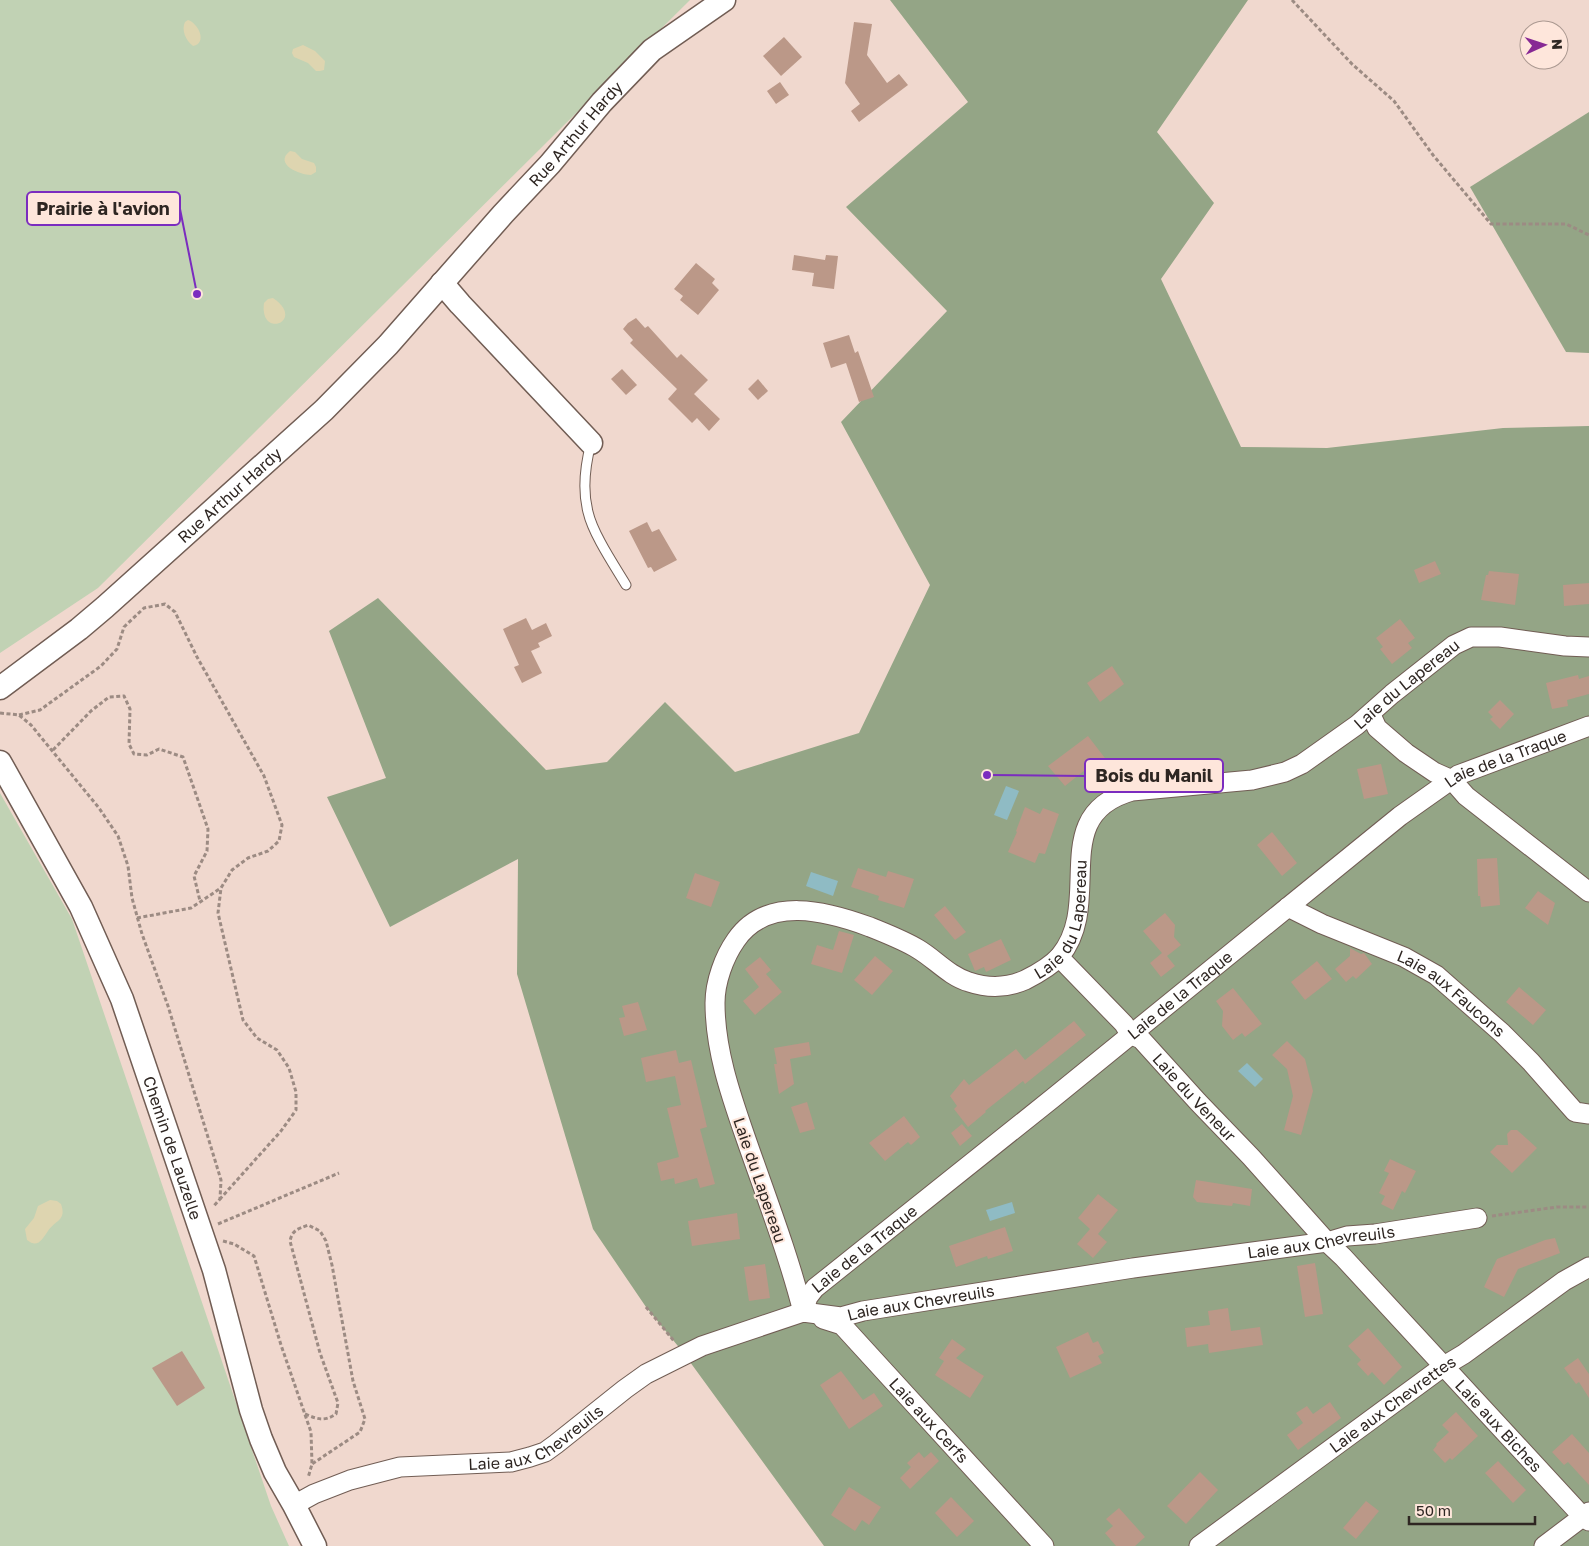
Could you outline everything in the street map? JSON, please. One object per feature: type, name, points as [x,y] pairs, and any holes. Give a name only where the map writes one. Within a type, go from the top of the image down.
[{"type":"street","name":"Rue Arthur Hardy","points":[[0,688],[79,629],[105,607],[324,410],[388,345],[550,164],[602,102],[646,56],[724,0]]},
{"type":"street","points":[[442,283],[591,442]]},
{"type":"street","name":"Laie du Lapereau","points":[[802,1312],[792,1275],[727,1081],[718,1047],[715,1001],[718,979],[731,948],[742,931],[758,919],[775,912],[795,910],[824,913],[852,920],[896,937],[919,950],[957,978],[984,986],[1012,984],[1044,969],[1059,957],[1072,934],[1079,910],[1084,834],[1089,820],[1104,803],[1132,791],[1252,780],[1285,772],[1325,749],[1371,714],[1392,694],[1446,651],[1471,637],[1500,637],[1565,646],[1589,647]]},
{"type":"street","points":[[1371,714],[1377,728],[1406,753],[1434,772],[1452,780],[1466,796],[1589,892]]},
{"type":"street","name":"Laie de la Traque","points":[[802,1312],[815,1288],[1400,816],[1458,775],[1589,726]]},
{"type":"street","name":"Chemin de Lauzelle","points":[[0,762],[68,883],[112,974],[131,1024],[201,1231],[228,1318],[251,1410],[261,1439],[275,1472],[297,1503],[315,1546]]},
{"type":"street","name":"Laie aux Faucons","points":[[1288,907],[1322,924],[1404,957],[1436,975],[1502,1033],[1531,1062],[1575,1112],[1589,1114]]},
{"type":"street","name":"Laie du Veneur","points":[[1059,957],[1124,1024],[1130,1034],[1141,1039],[1198,1102],[1252,1157],[1326,1242]]},
{"type":"street","name":"Laie aux Chevreuils","points":[[297,1503],[350,1480],[400,1467],[511,1462],[544,1452],[646,1374],[702,1346],[802,1312],[841,1317],[863,1311],[1123,1269],[1326,1242],[1346,1236],[1375,1234],[1477,1218]]},
{"type":"street","name":"Laie aux Biches","points":[[1326,1242],[1343,1257],[1587,1517]]},
{"type":"street","name":"Laie aux Chevrettes","points":[[1199,1546],[1444,1366],[1464,1354],[1564,1281],[1589,1267]]},
{"type":"street","name":"Laie aux Cerfs","points":[[802,1312],[842,1325],[1044,1546]]},
{"type":"street","points":[[1544,1546],[1587,1517]]},
{"type":"lane","points":[[591,442],[586,463],[584,490],[588,514],[597,534],[626,584]]},
{"type":"path","points":[[1292,0],[1352,64],[1394,101],[1433,155],[1491,224],[1533,222],[1566,224],[1589,235]]},
{"type":"path","points":[[0,712],[19,715],[40,710],[100,666],[117,649],[124,627],[144,608],[165,604],[175,612],[197,657],[264,776],[282,825],[278,841],[268,851],[248,858],[232,870],[221,888],[218,914],[243,1020],[257,1038],[277,1050],[289,1068],[296,1092],[296,1110],[281,1131],[206,1215],[201,1231]]},
{"type":"path","points":[[53,750],[91,711],[109,697],[124,696],[130,709],[129,744],[134,754],[147,755],[160,749],[183,757],[208,829],[207,851],[194,876],[200,902]]},
{"type":"path","points":[[19,715],[31,725],[53,750],[99,808],[118,836],[128,866],[132,898],[137,918],[168,1006],[222,1180],[220,1199]]},
{"type":"path","points":[[137,918],[191,908],[221,888]]},
{"type":"path","points":[[201,1231],[339,1173]]},
{"type":"path","points":[[1477,1218],[1557,1207],[1589,1207]]},
{"type":"path","points":[[305,1414],[319,1420],[327,1420],[336,1414],[338,1403],[318,1344],[290,1241],[291,1234],[297,1229],[308,1225],[320,1231],[326,1241],[353,1381],[364,1419],[360,1432],[312,1464]]},
{"type":"path","points":[[201,1231],[234,1244],[254,1256],[281,1345],[311,1432],[312,1464],[297,1503]]},
{"type":"path","points":[[646,1307],[676,1344]]},
{"type":"green space","points":[[0,0],[690,0],[98,588],[0,653]]},
{"type":"green space","points":[[890,0],[1248,0],[1157,132],[1214,203],[1161,279],[1241,447],[1327,448],[1503,428],[1589,426],[1589,1546],[824,1546],[682,1351],[646,1307],[593,1229],[517,974],[518,859],[390,927],[327,797],[386,778],[329,631],[378,598],[546,770],[607,762],[665,702],[735,772],[859,733],[930,585],[841,422],[947,311],[846,207],[968,102]]},
{"type":"green space","points":[[1589,112],[1589,353],[1566,352],[1470,187]]},
{"type":"green space","points":[[0,793],[72,919],[271,1506],[289,1546],[0,1546]]},
{"type":"sand","points":[[188,20],[195,25],[201,37],[198,44],[193,46],[186,38],[184,32],[185,22]]},
{"type":"sand","points":[[303,45],[315,51],[325,61],[324,70],[316,71],[308,63],[294,57],[293,49]]},
{"type":"sand","points":[[290,151],[295,152],[302,159],[314,163],[316,172],[306,175],[290,168],[285,160]]},
{"type":"sand","points":[[273,298],[282,306],[285,314],[284,319],[274,324],[268,321],[264,314],[264,303],[268,299]]},
{"type":"sand","points":[[50,1200],[61,1204],[61,1217],[42,1240],[34,1244],[31,1243],[27,1240],[25,1229],[34,1218],[38,1206]]},
{"type":"water","points":[[1006,786],[1019,791],[1007,820],[994,815]]},
{"type":"water","points":[[811,872],[838,881],[833,896],[806,886]]},
{"type":"water","points":[[1247,1063],[1263,1079],[1255,1087],[1238,1071]]},
{"type":"water","points":[[1012,1202],[1015,1213],[990,1221],[986,1210]]},
{"type":"building","points":[[854,22],[872,24],[867,55],[887,83],[899,74],[908,85],[859,122],[851,111],[860,104],[845,83]]},
{"type":"building","points":[[784,37],[802,57],[781,76],[763,56]]},
{"type":"building","points":[[780,82],[789,95],[776,104],[767,91]]},
{"type":"building","points":[[794,255],[825,260],[826,255],[838,256],[834,289],[812,286],[814,273],[792,270]]},
{"type":"building","points":[[696,263],[715,279],[712,283],[719,290],[698,315],[680,300],[683,296],[674,289]]},
{"type":"building","points":[[636,318],[645,328],[648,326],[677,358],[681,354],[708,380],[694,394],[720,419],[709,431],[697,418],[692,423],[668,399],[677,389],[630,343],[633,340],[623,329]]},
{"type":"building","points":[[849,335],[855,353],[858,351],[874,397],[859,402],[846,363],[831,368],[823,343]]},
{"type":"building","points":[[622,369],[637,385],[626,395],[611,379]]},
{"type":"building","points":[[758,379],[768,391],[758,400],[748,389]]},
{"type":"building","points":[[647,522],[652,532],[659,529],[677,560],[654,572],[651,567],[648,568],[629,531]]},
{"type":"building","points":[[1435,561],[1441,574],[1419,583],[1414,570]]},
{"type":"building","points":[[1489,571],[1519,574],[1515,605],[1481,600],[1486,575],[1488,575]]},
{"type":"building","points":[[1589,583],[1589,604],[1564,606],[1563,585]]},
{"type":"building","points":[[526,618],[532,630],[546,623],[552,636],[538,643],[540,647],[531,651],[542,673],[522,683],[514,667],[519,665],[503,629]]},
{"type":"building","points":[[1400,619],[1415,638],[1408,643],[1412,648],[1392,664],[1380,649],[1383,647],[1376,638]]},
{"type":"building","points":[[1112,666],[1124,684],[1100,702],[1087,683]]},
{"type":"building","points":[[1578,675],[1579,679],[1589,676],[1589,694],[1567,700],[1568,706],[1552,709],[1546,683]]},
{"type":"building","points":[[1500,700],[1514,714],[1500,729],[1490,719],[1493,717],[1488,712]]},
{"type":"building","points":[[1088,736],[1108,762],[1091,777],[1085,770],[1065,786],[1048,766]]},
{"type":"building","points":[[1381,764],[1388,794],[1364,799],[1357,769]]},
{"type":"building","points":[[1025,807],[1040,814],[1043,808],[1059,814],[1045,854],[1039,853],[1035,863],[1008,852]]},
{"type":"building","points":[[1272,832],[1297,863],[1282,876],[1257,845]]},
{"type":"building","points":[[1497,858],[1500,905],[1481,907],[1480,896],[1478,896],[1477,859]]},
{"type":"building","points":[[858,868],[886,877],[888,871],[914,879],[904,908],[878,900],[879,896],[851,887]]},
{"type":"building","points":[[695,873],[720,882],[711,907],[686,898]]},
{"type":"building","points":[[1538,891],[1555,903],[1548,925],[1525,908]]},
{"type":"building","points":[[945,906],[966,932],[955,940],[934,915]]},
{"type":"building","points":[[1165,913],[1175,925],[1174,937],[1181,945],[1167,956],[1175,966],[1161,977],[1150,963],[1162,953],[1143,931]]},
{"type":"building","points":[[839,931],[854,935],[842,973],[811,964],[817,945],[833,950]]},
{"type":"building","points":[[1001,939],[1011,960],[986,972],[984,967],[975,971],[968,954]]},
{"type":"building","points":[[1350,948],[1361,954],[1364,953],[1372,964],[1356,979],[1353,976],[1346,982],[1335,969],[1350,956]]},
{"type":"building","points":[[875,956],[893,971],[872,995],[854,980]]},
{"type":"building","points":[[760,957],[771,970],[766,974],[782,992],[755,1015],[743,1001],[759,987],[745,969]]},
{"type":"building","points":[[1317,961],[1332,979],[1305,1000],[1291,982]]},
{"type":"building","points":[[1519,987],[1546,1010],[1533,1025],[1506,1002]]},
{"type":"building","points":[[1233,988],[1262,1024],[1245,1037],[1242,1033],[1233,1040],[1222,1026],[1223,1011],[1216,1001]]},
{"type":"building","points":[[638,1002],[647,1030],[624,1036],[619,1018],[625,1017],[622,1006]]},
{"type":"building","points":[[1074,1021],[1086,1035],[1025,1084],[1023,1081],[968,1127],[954,1109],[957,1106],[950,1096],[964,1079],[969,1085],[1016,1049],[1025,1060]]},
{"type":"building","points":[[1287,1041],[1305,1059],[1313,1091],[1301,1135],[1284,1130],[1293,1096],[1287,1069],[1272,1055]]},
{"type":"building","points":[[809,1042],[811,1055],[790,1059],[794,1084],[779,1094],[774,1064],[777,1064],[774,1048]]},
{"type":"building","points":[[676,1050],[679,1063],[691,1060],[707,1127],[700,1129],[715,1184],[700,1188],[697,1178],[675,1184],[674,1178],[661,1181],[657,1163],[679,1157],[667,1108],[681,1105],[675,1076],[646,1082],[641,1058]]},
{"type":"building","points":[[807,1102],[815,1129],[800,1133],[791,1107]]},
{"type":"building","points":[[904,1116],[920,1137],[911,1145],[908,1142],[885,1161],[869,1143]]},
{"type":"building","points":[[962,1124],[972,1136],[960,1146],[951,1133]]},
{"type":"building","points":[[1511,1130],[1517,1130],[1537,1148],[1512,1173],[1490,1152],[1497,1145],[1508,1145],[1507,1134]]},
{"type":"building","points":[[1390,1159],[1416,1171],[1405,1193],[1402,1191],[1393,1210],[1381,1204],[1385,1196],[1379,1193],[1389,1173],[1384,1171]]},
{"type":"building","points":[[1196,1180],[1252,1189],[1250,1206],[1233,1203],[1232,1206],[1197,1202],[1193,1197]]},
{"type":"building","points":[[1098,1194],[1118,1210],[1098,1234],[1107,1242],[1093,1258],[1077,1244],[1090,1229],[1078,1218]]},
{"type":"building","points":[[737,1213],[740,1239],[692,1246],[688,1221]]},
{"type":"building","points":[[1005,1227],[1013,1251],[988,1259],[987,1256],[956,1267],[949,1246]]},
{"type":"building","points":[[1555,1238],[1560,1253],[1518,1269],[1504,1297],[1484,1287],[1497,1259],[1545,1240]]},
{"type":"building","points":[[1315,1263],[1323,1314],[1305,1317],[1297,1266]]},
{"type":"building","points":[[765,1264],[770,1298],[749,1301],[744,1267]]},
{"type":"building","points":[[1228,1308],[1231,1331],[1260,1327],[1263,1345],[1209,1353],[1208,1344],[1187,1347],[1185,1328],[1210,1325],[1208,1311]]},
{"type":"building","points":[[1368,1328],[1402,1367],[1384,1385],[1372,1372],[1368,1376],[1357,1364],[1361,1360],[1348,1346]]},
{"type":"building","points":[[1088,1332],[1093,1343],[1098,1341],[1104,1353],[1098,1356],[1102,1363],[1070,1378],[1056,1347]]},
{"type":"building","points":[[952,1339],[966,1349],[956,1358],[984,1376],[970,1398],[935,1375],[944,1361],[939,1358]]},
{"type":"building","points":[[182,1351],[205,1388],[177,1406],[152,1368]]},
{"type":"building","points":[[1578,1358],[1589,1374],[1589,1398],[1579,1382],[1576,1384],[1564,1368]]},
{"type":"building","points":[[841,1371],[863,1400],[874,1393],[883,1406],[849,1429],[820,1385]]},
{"type":"building","points":[[1330,1402],[1341,1418],[1298,1450],[1287,1435],[1303,1423],[1296,1413],[1307,1406],[1313,1414]]},
{"type":"building","points":[[1456,1412],[1478,1436],[1452,1460],[1450,1458],[1445,1463],[1433,1450],[1436,1444],[1449,1432],[1442,1425]]},
{"type":"building","points":[[1572,1434],[1589,1453],[1589,1485],[1568,1462],[1564,1465],[1552,1452]]},
{"type":"building","points":[[919,1452],[924,1458],[931,1452],[939,1461],[910,1489],[900,1478],[911,1467],[907,1463]]},
{"type":"building","points":[[1498,1461],[1526,1490],[1513,1503],[1485,1473]]},
{"type":"building","points":[[1200,1472],[1218,1490],[1186,1524],[1167,1506]]},
{"type":"building","points":[[849,1487],[881,1507],[869,1525],[862,1520],[855,1531],[831,1515]]},
{"type":"building","points":[[951,1497],[974,1521],[957,1537],[935,1513]]},
{"type":"building","points":[[1366,1501],[1379,1511],[1356,1539],[1343,1528]]},
{"type":"building","points":[[1119,1508],[1145,1537],[1135,1546],[1116,1546],[1105,1533],[1113,1526],[1106,1519]]},
{"type":"place","name":"Prairie à l'avion","points":[[197,294]]},
{"type":"place","name":"Bois du Manil","points":[[987,775]]}]
